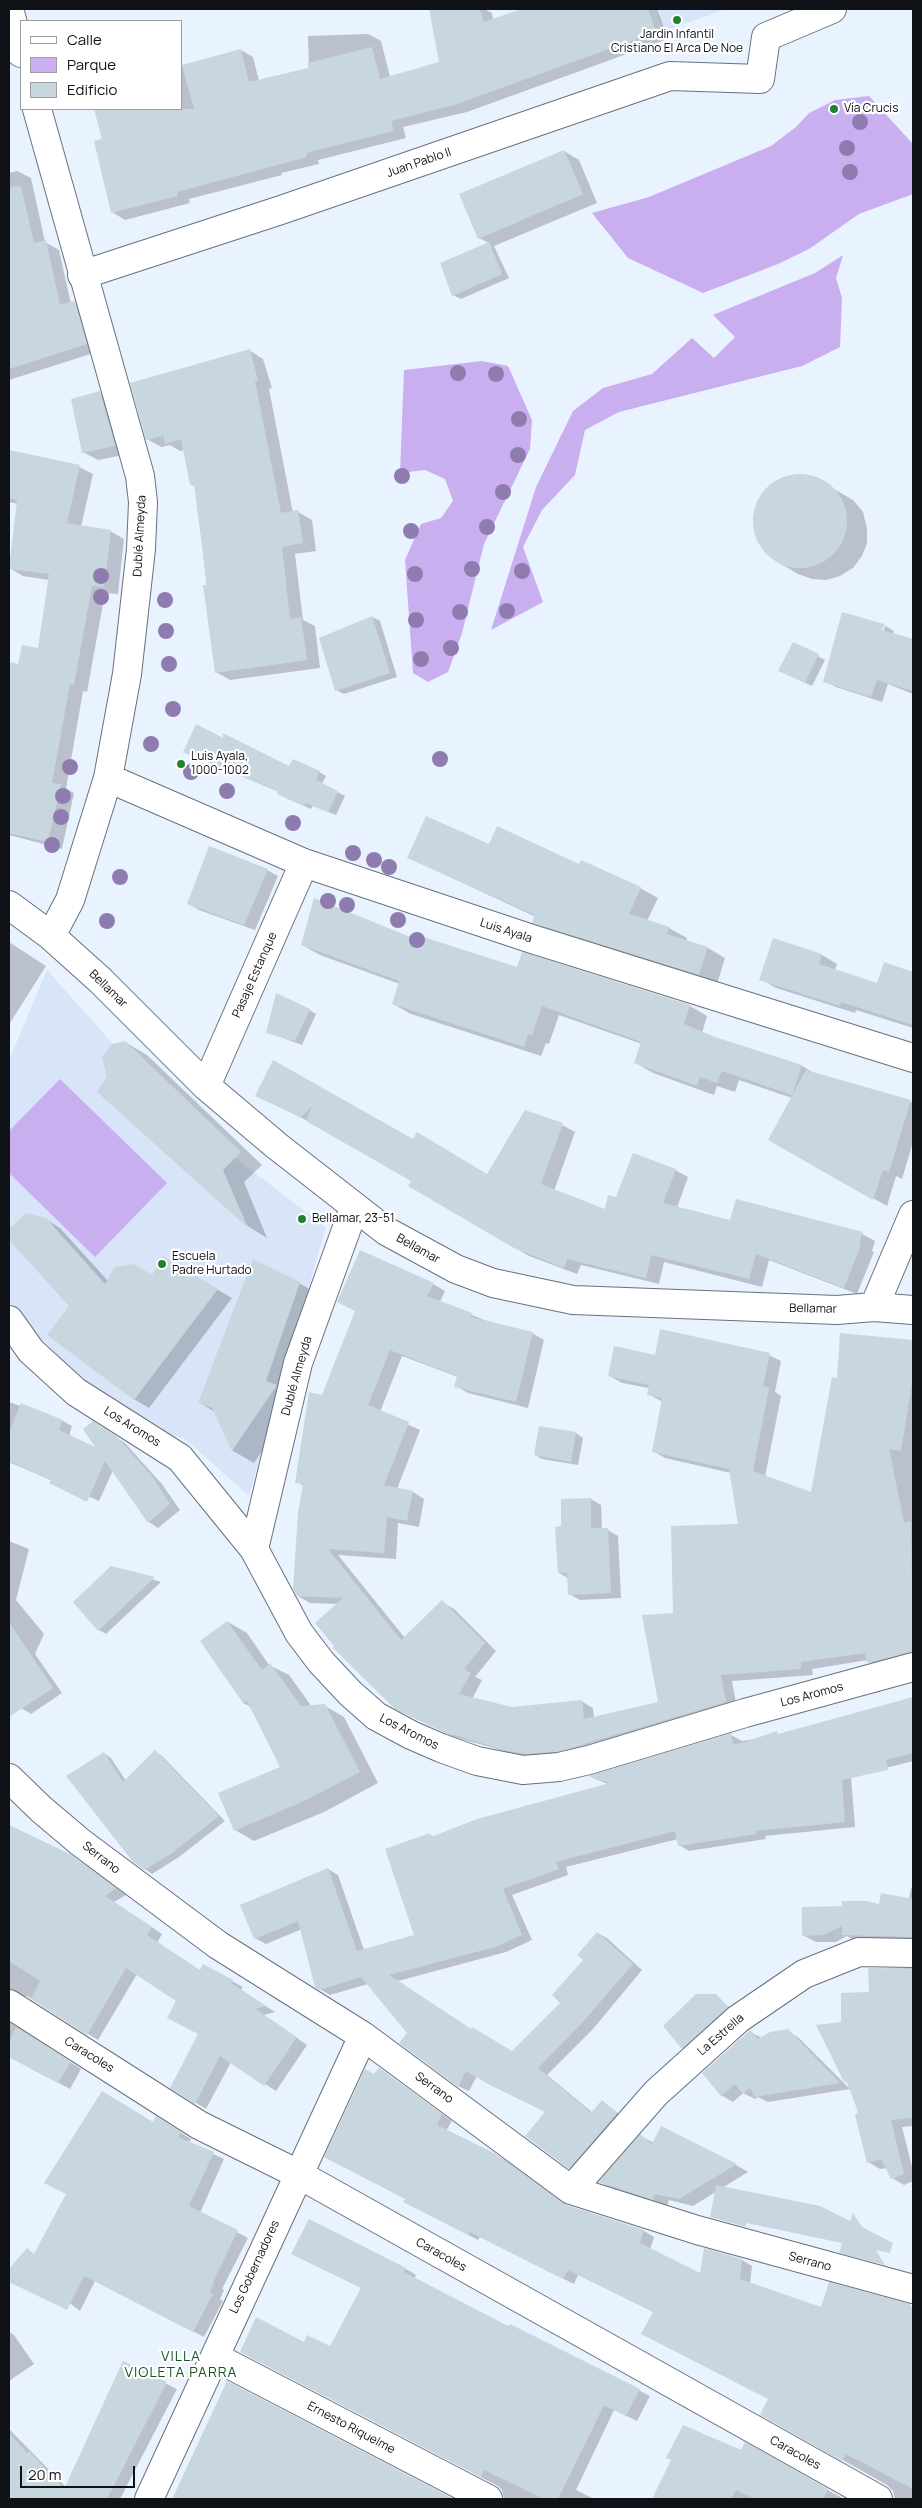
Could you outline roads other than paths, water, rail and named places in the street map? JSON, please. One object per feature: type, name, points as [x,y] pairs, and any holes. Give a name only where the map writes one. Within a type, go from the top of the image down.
[{"type":"street","points":[[9,9],[20,49]]},
{"type":"street","name":"Juan Pablo II","points":[[82,275],[281,210],[670,76],[760,79],[766,38],[832,9]]},
{"type":"street","name":"Dublé Almeyda","points":[[37,110],[82,275],[140,476],[143,502],[142,549],[127,674],[108,778],[70,900],[51,936]]},
{"type":"street","name":"Luis Ayala","points":[[108,778],[304,863],[532,939],[913,1058]]},
{"type":"street","name":"Pasaje Estanque","points":[[206,1086],[304,863]]},
{"type":"street","name":"Bellamar","points":[[9,905],[51,936],[100,980],[206,1086],[354,1208],[386,1231],[456,1269],[493,1283],[532,1293],[572,1300],[837,1310],[874,1308],[913,1310]]},
{"type":"street","name":"Dublé Almeyda","points":[[254,1549],[298,1363],[354,1208]]},
{"type":"street","points":[[874,1308],[913,1215]]},
{"type":"street","name":"Los Aromos","points":[[9,1320],[31,1351],[76,1392],[180,1458],[254,1549],[299,1633],[326,1668],[350,1693],[376,1716],[411,1735],[441,1748],[478,1761],[524,1770],[559,1767],[913,1667]]},
{"type":"street","name":"Serrano","points":[[9,1778],[41,1810],[80,1842],[218,1945],[363,2036],[571,2190],[697,2230],[913,2289]]},
{"type":"street","name":"La Estrella","points":[[571,2190],[656,2093],[738,2019],[804,1974],[859,1952],[913,1953]]},
{"type":"street","name":"Caracoles","points":[[9,2004],[199,2124],[298,2174],[851,2493],[878,2499]]},
{"type":"street","name":"Los Gobernadores","points":[[149,2499],[363,2036]]},
{"type":"street","name":"Ernesto Riquelme","points":[[214,2357],[488,2499]]},
{"type":"place","name":"Jardin Infantil Cristiano El Arca De Noe","points":[[677,20]]},
{"type":"place","name":"Vía Crucis","points":[[834,109]]},
{"type":"place","name":"Luis Ayala, 1000-1002","points":[[181,764]]},
{"type":"place","name":"Bellamar, 23-51","points":[[302,1219]]},
{"type":"place","name":"Escuela Padre Hurtado","points":[[162,1264]]},
{"type":"district","name":"VILLA VIOLETA PARRA","points":[[181,2366]]}]
